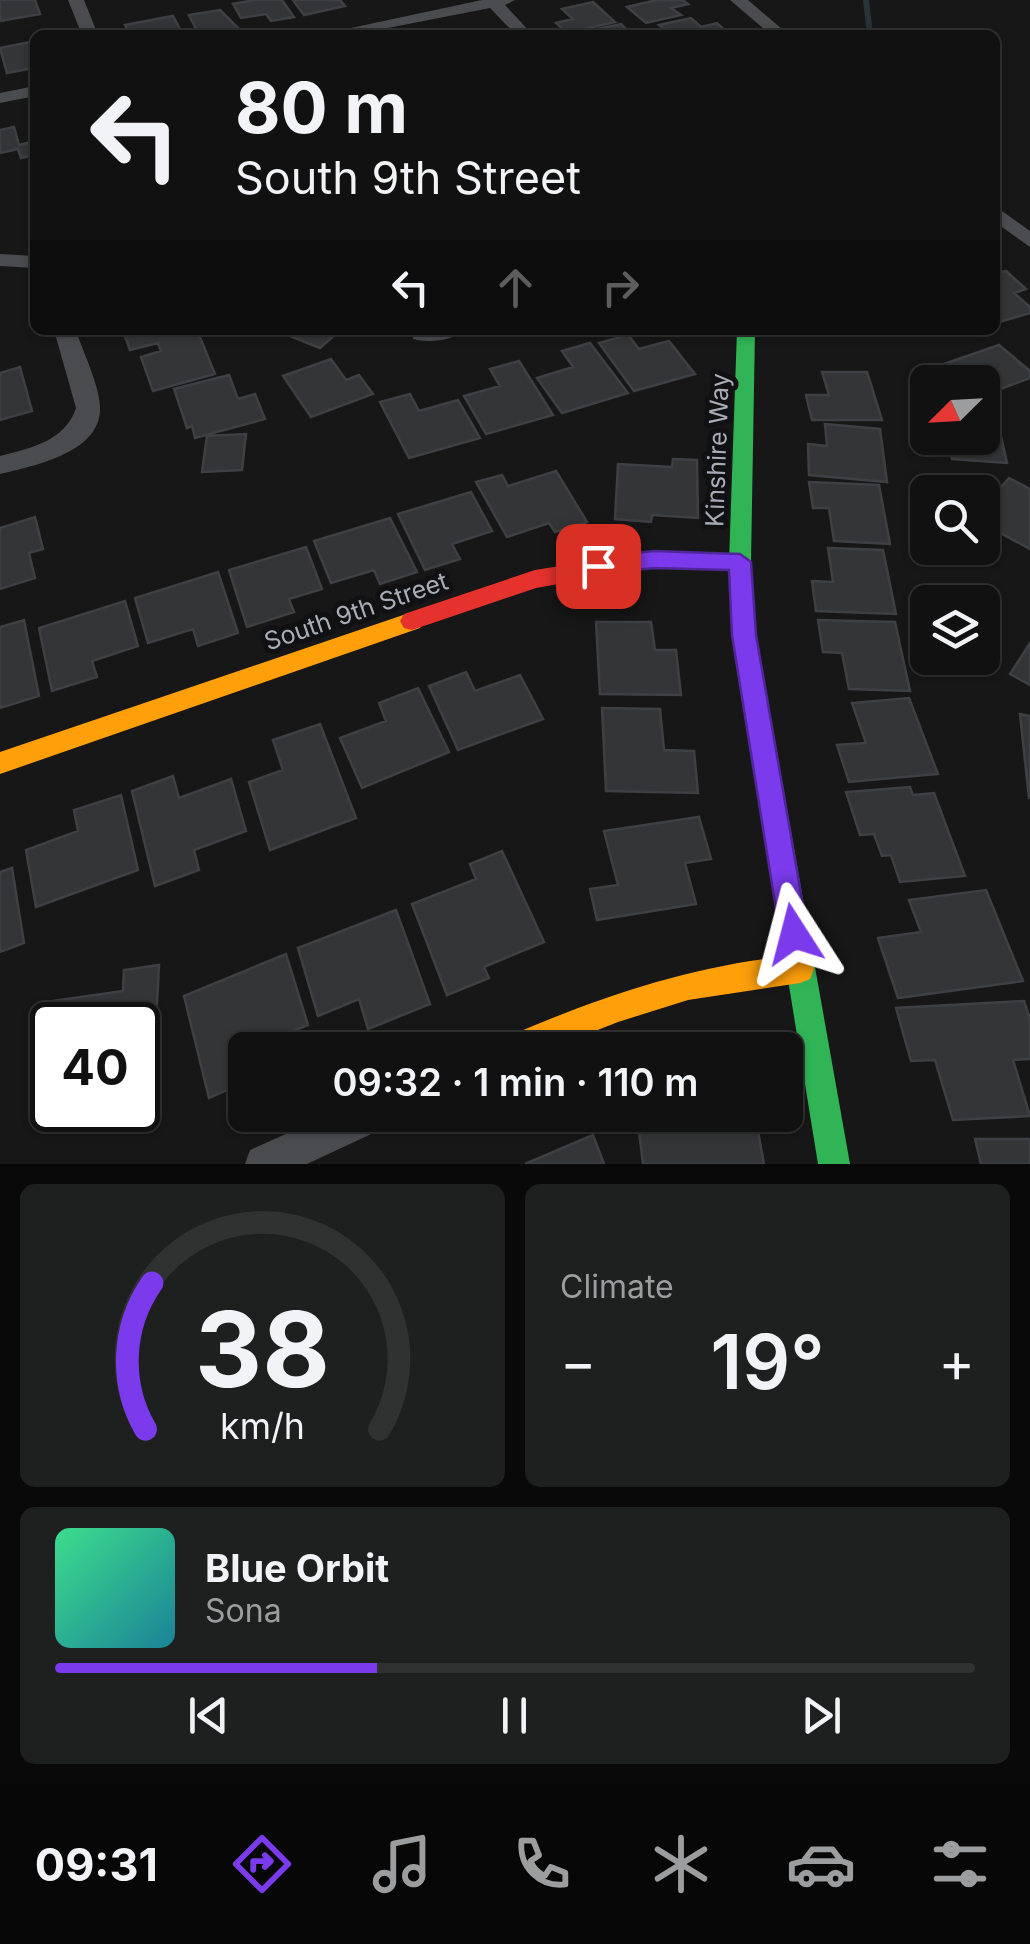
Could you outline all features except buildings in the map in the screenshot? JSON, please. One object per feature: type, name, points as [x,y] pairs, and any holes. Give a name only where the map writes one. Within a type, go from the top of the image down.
[{"type":"street","points":[[76,0],[88,30]]},
{"type":"street","points":[[738,0],[775,30]]},
{"type":"street","points":[[352,30],[500,1],[521,30]]},
{"type":"street","points":[[0,98],[30,92]]},
{"type":"street","points":[[1000,216],[1030,241]]},
{"type":"street","points":[[0,260],[30,262]]},
{"type":"street","points":[[0,465],[58,446],[86,418],[88,408],[67,335]]},
{"type":"street","name":"Kinshire Way","points":[[746,335],[740,562],[744,635],[834,1164]]},
{"type":"street","name":"South 9th Street","points":[[0,763],[535,579],[640,560],[740,562]]},
{"type":"street","points":[[553,1032],[623,1000],[678,982],[750,970],[800,969]]},
{"type":"street","points":[[264,1164],[334,1132]]},
{"type":"waterway","points":[[866,0],[869,30]]},
{"type":"traffic: fast","points":[[746,335],[740,562],[744,635],[834,1164]]},
{"type":"traffic: slow","points":[[0,763],[412,621]]},
{"type":"traffic: slow","points":[[555,1032],[618,1007],[688,986],[800,969]]},
{"type":"traffic: jam","points":[[412,621],[535,579],[654,559],[740,562]]},
{"type":"route","points":[[598,566],[654,559],[740,562],[744,635],[794,934]]}]
